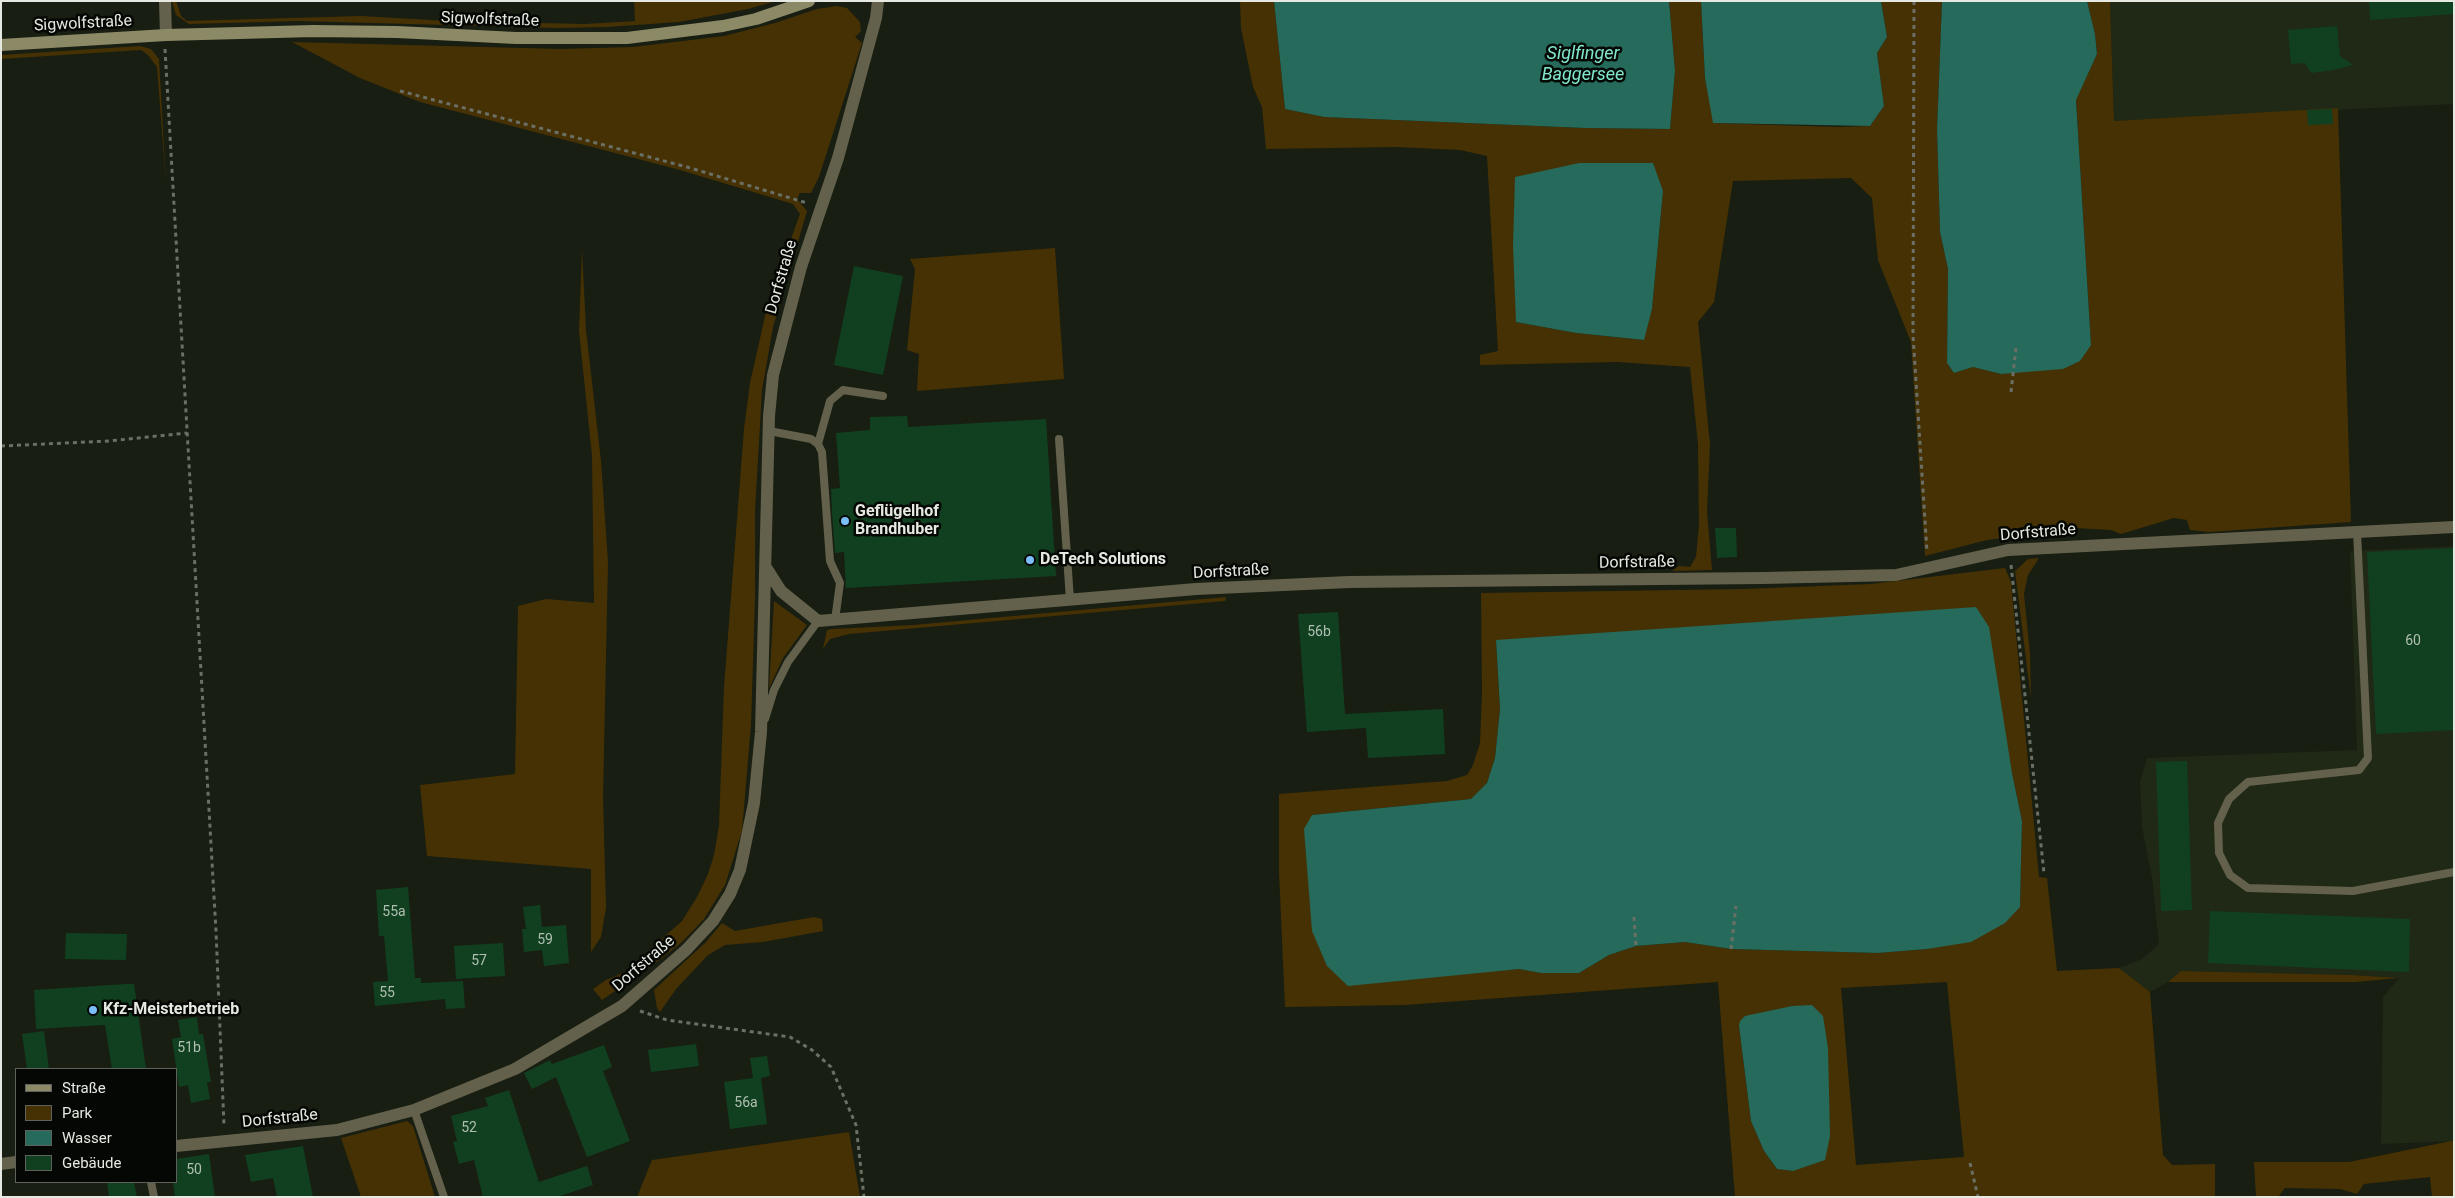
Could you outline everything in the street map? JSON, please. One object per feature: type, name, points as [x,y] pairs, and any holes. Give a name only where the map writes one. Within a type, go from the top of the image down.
[{"type":"street","points":[[165,1],[166,35]]},
{"type":"street","name":"Sigwolfstraße","points":[[1,45],[166,35],[313,31],[397,32],[516,38],[627,38],[723,26],[764,16],[809,1]]},
{"type":"street","name":"Dorfstraße","points":[[178,1146],[337,1130],[414,1110],[515,1069],[622,1006],[686,950],[713,921],[730,894],[740,870],[754,804],[761,732],[767,569],[769,431],[773,375],[801,267],[838,158],[876,18],[878,1]]},
{"type":"street","name":"Dorfstraße","points":[[818,621],[1196,590],[1349,582],[1763,578],[1896,574],[2008,550],[2454,527]]},
{"type":"street","points":[[767,569],[781,590],[818,621]]},
{"type":"street","points":[[1,1164],[15,1162]]},
{"type":"lane","points":[[818,444],[830,401],[843,390],[883,396]]},
{"type":"lane","points":[[769,431],[811,439],[818,444],[824,460],[830,561],[840,583],[835,620]]},
{"type":"lane","points":[[1059,439],[1070,600]]},
{"type":"lane","points":[[2357,532],[2368,758],[2359,770],[2248,782],[2229,799],[2218,823],[2219,853],[2230,875],[2248,888],[2353,891],[2454,872]]},
{"type":"lane","name":"Dorfstraße","points":[[761,732],[774,690],[788,662],[818,621]]},
{"type":"lane","points":[[414,1110],[444,1197]]},
{"type":"lane","points":[[151,1183],[154,1197]]},
{"type":"path","points":[[1914,1],[1913,335],[1928,568]]},
{"type":"path","points":[[166,35],[164,67],[215,921],[224,1142]]},
{"type":"path","points":[[400,91],[687,168],[820,207]]},
{"type":"path","points":[[2012,392],[2016,348]]},
{"type":"path","points":[[1,446],[109,441],[187,433]]},
{"type":"path","points":[[2008,550],[2044,873]]},
{"type":"path","points":[[1732,949],[1736,906]]},
{"type":"path","points":[[1634,917],[1636,946]]},
{"type":"path","points":[[622,1006],[666,1020],[790,1036],[812,1050],[831,1067],[856,1125],[864,1197]]},
{"type":"path","points":[[1970,1163],[1978,1197]]},
{"type":"shaded area","points":[[2110,1],[2454,1],[2454,104],[2114,121]]},
{"type":"shaded area","points":[[2454,546],[2454,1141],[2381,1144],[2383,997],[2399,978],[2181,971],[2168,982],[2150,992],[2119,968],[2142,959],[2159,944],[2152,878],[2142,827],[2140,782],[2147,758],[2357,750],[2350,551]]},
{"type":"green space","points":[[172,1],[176,1],[181,16],[187,21],[361,16],[449,21],[585,24],[635,21],[634,1],[776,1],[748,9],[679,22],[557,28],[298,21],[189,24],[176,15]]},
{"type":"green space","points":[[1240,1],[1274,1],[1285,109],[1324,117],[1585,128],[1670,129],[1675,71],[1669,1],[1701,1],[1705,78],[1714,123],[1837,127],[1870,126],[1884,106],[1877,53],[1887,37],[1881,1],[1942,1],[1937,130],[1940,232],[1948,269],[1947,363],[1954,373],[1973,367],[2001,374],[2091,345],[2076,99],[2097,54],[2095,34],[2087,1],[2110,1],[2114,121],[2338,108],[2351,522],[2209,532],[2190,530],[2187,520],[2174,518],[2121,534],[2111,530],[2076,528],[1987,540],[1925,556],[1911,342],[1878,260],[1872,198],[1851,178],[1733,181],[1714,302],[1698,322],[1710,445],[1707,511],[1712,570],[1672,571],[1679,566],[1690,567],[1696,557],[1699,524],[1698,444],[1690,367],[1617,362],[1480,365],[1480,355],[1498,351],[1487,156],[1460,150],[1396,147],[1266,149],[1262,107],[1253,87],[1241,28]],"holes":[[[1653,164],[1663,192],[1652,309],[1643,340],[1576,333],[1516,322]]]},
{"type":"green space","points":[[837,6],[847,8],[860,22],[861,31],[855,37],[862,43],[819,177],[811,193],[800,193],[797,199],[807,211],[773,327],[762,390],[755,511],[755,597],[751,725],[742,831],[725,885],[704,919],[682,942],[662,958],[602,1000],[593,989],[606,980],[625,972],[682,921],[697,897],[708,874],[714,855],[719,826],[724,687],[744,429],[750,383],[768,303],[800,214],[793,204],[680,170],[420,102],[360,78],[292,42],[561,49],[633,47],[724,36],[775,23],[817,9]]},
{"type":"green space","points":[[140,46],[151,49],[159,59],[166,183],[157,67],[148,55],[141,50],[1,59],[1,55]]},
{"type":"green space","points":[[1055,248],[1064,379],[917,391],[919,354],[907,350],[915,269],[910,259]]},
{"type":"green space","points":[[582,249],[586,330],[601,461],[608,562],[603,797],[606,908],[601,937],[591,952],[591,869],[427,856],[420,785],[515,774],[518,606],[546,599],[594,603],[592,456],[579,331]]},
{"type":"green space","points":[[2039,558],[2028,575],[2024,594],[2030,654],[2031,699],[2015,571],[2028,559]]},
{"type":"green space","points":[[2005,568],[2011,582],[2039,877],[2047,878],[2057,971],[2119,968],[2150,992],[2163,1155],[2172,1165],[2215,1164],[2215,1197],[1735,1197],[1718,982],[1405,1005],[1285,1007],[1279,872],[1279,794],[1447,781],[1467,775],[1473,765],[1480,743],[1482,694],[1481,593],[1744,589],[1871,584]],"holes":[[[1496,641],[2012,773],[2022,821],[2020,907],[1927,949],[1878,953],[1731,949],[1685,942],[1636,946],[1609,955],[1579,973],[1541,973],[1519,969],[1472,972],[1312,815],[1471,799],[1487,783],[1495,758],[1500,709]],[[1947,982],[1964,1157],[1856,1165],[1841,988]],[[1739,1026],[1793,1171],[1777,1169],[1764,1151],[1751,1121]]]},
{"type":"green space","points":[[1226,597],[1225,601],[849,634],[830,639],[823,649],[827,630],[832,629],[913,625]]},
{"type":"green space","points":[[774,601],[807,625],[783,658],[769,688]]},
{"type":"green space","points":[[814,917],[822,919],[823,931],[763,942],[725,945],[708,955],[676,989],[660,1012],[657,1008],[654,990],[705,943],[722,923],[735,931]]},
{"type":"green space","points":[[2181,971],[2399,978],[2355,982],[2168,982]]},
{"type":"green space","points":[[407,1121],[413,1126],[435,1197],[361,1197],[341,1138]]},
{"type":"green space","points":[[849,1132],[860,1197],[637,1197],[652,1160]]},
{"type":"green space","points":[[2454,1141],[2454,1197],[2432,1197],[2430,1177],[2364,1184],[2357,1194],[2340,1189],[2285,1188],[2278,1197],[2256,1197],[2254,1162],[2349,1162]]},
{"type":"water","name":"Siglfinger Baggersee","points":[[1274,1],[1669,1],[1675,71],[1670,129],[1585,128],[1324,117],[1285,109]]},
{"type":"water","points":[[1701,1],[1881,1],[1887,37],[1877,53],[1884,106],[1870,126],[1713,123],[1705,78]]},
{"type":"water","points":[[1942,1],[2087,1],[2095,34],[2097,54],[2076,100],[2091,345],[2080,361],[2063,369],[2001,374],[1973,367],[1954,373],[1947,363],[1948,269],[1940,232],[1937,130]]},
{"type":"water","points":[[1579,163],[1653,163],[1663,191],[1652,309],[1644,340],[1576,333],[1516,322],[1513,246],[1515,177]]},
{"type":"water","points":[[1976,607],[1989,627],[2012,773],[2022,821],[2020,907],[2005,923],[1971,942],[1927,949],[1878,953],[1731,949],[1685,942],[1636,946],[1609,955],[1579,973],[1541,973],[1519,969],[1348,986],[1327,966],[1312,931],[1304,829],[1312,815],[1471,799],[1487,783],[1495,758],[1500,709],[1496,640]]},
{"type":"water","points":[[1812,1005],[1823,1016],[1828,1048],[1830,1136],[1825,1160],[1793,1171],[1777,1169],[1764,1151],[1751,1121],[1739,1026],[1740,1021],[1745,1016],[1792,1006]]},
{"type":"building","points":[[2369,1],[2454,1],[2454,14],[2370,20]]},
{"type":"building","points":[[2337,26],[2340,56],[2353,65],[2311,73],[2305,63],[2291,64],[2288,30]]},
{"type":"building","points":[[2332,109],[2333,124],[2308,125],[2307,110]]},
{"type":"building","points":[[854,266],[903,276],[883,375],[834,365]]},
{"type":"building","points":[[907,416],[908,427],[1046,419],[1056,576],[846,588],[844,552],[835,553],[832,512],[831,489],[840,488],[836,433],[870,430],[870,417]]},
{"type":"building","points":[[1715,528],[1736,528],[1737,557],[1717,558]]},
{"type":"building","points":[[2454,548],[2454,730],[2376,734],[2367,552]]},
{"type":"building","points":[[1338,612],[1345,714],[1443,709],[1445,754],[1368,758],[1366,728],[1307,732],[1298,614]]},
{"type":"building","points":[[2187,761],[2192,910],[2161,911],[2156,762]]},
{"type":"building","points":[[408,887],[415,978],[421,978],[421,983],[463,981],[465,1008],[446,1009],[445,999],[375,1006],[373,982],[388,981],[384,936],[379,936],[376,890]]},
{"type":"building","points":[[540,905],[542,927],[566,925],[569,963],[544,966],[542,950],[524,952],[522,929],[526,929],[523,907]]},
{"type":"building","points":[[2210,911],[2410,919],[2409,972],[2208,963]]},
{"type":"building","points":[[66,933],[127,934],[126,960],[65,959]]},
{"type":"building","points":[[503,943],[505,976],[456,979],[454,946]]},
{"type":"building","points":[[134,984],[146,1068],[112,1068],[105,1025],[36,1029],[34,990]]},
{"type":"building","points":[[197,1017],[199,1034],[203,1034],[211,1082],[207,1082],[210,1099],[191,1103],[188,1085],[179,1087],[178,1068],[176,1068],[172,1039],[181,1037],[178,1020]]},
{"type":"building","points":[[44,1031],[49,1068],[27,1068],[22,1034]]},
{"type":"building","points":[[696,1044],[699,1066],[651,1072],[648,1050]]},
{"type":"building","points":[[604,1045],[612,1067],[603,1071],[630,1141],[587,1157],[556,1077],[532,1089],[524,1073],[550,1060],[552,1064]]},
{"type":"building","points":[[767,1056],[770,1076],[761,1078],[767,1124],[730,1129],[724,1082],[753,1078],[750,1058]]},
{"type":"building","points":[[509,1090],[539,1182],[587,1166],[593,1185],[557,1197],[483,1197],[474,1160],[459,1164],[453,1142],[457,1141],[451,1116],[488,1106],[485,1098]]},
{"type":"building","points":[[303,1146],[313,1197],[277,1197],[273,1178],[251,1182],[245,1155]]},
{"type":"building","points":[[209,1154],[215,1197],[175,1197],[173,1183],[178,1183],[178,1159]]},
{"type":"building","points":[[107,1183],[134,1183],[137,1197],[109,1197]]},
{"type":"place","name":"Geflügelhof Brandhuber","points":[[845,521]]},
{"type":"place","name":"DeTech Solutions","points":[[1030,560]]},
{"type":"place","name":"Kfz-Meisterbetrieb","points":[[93,1010]]}]
